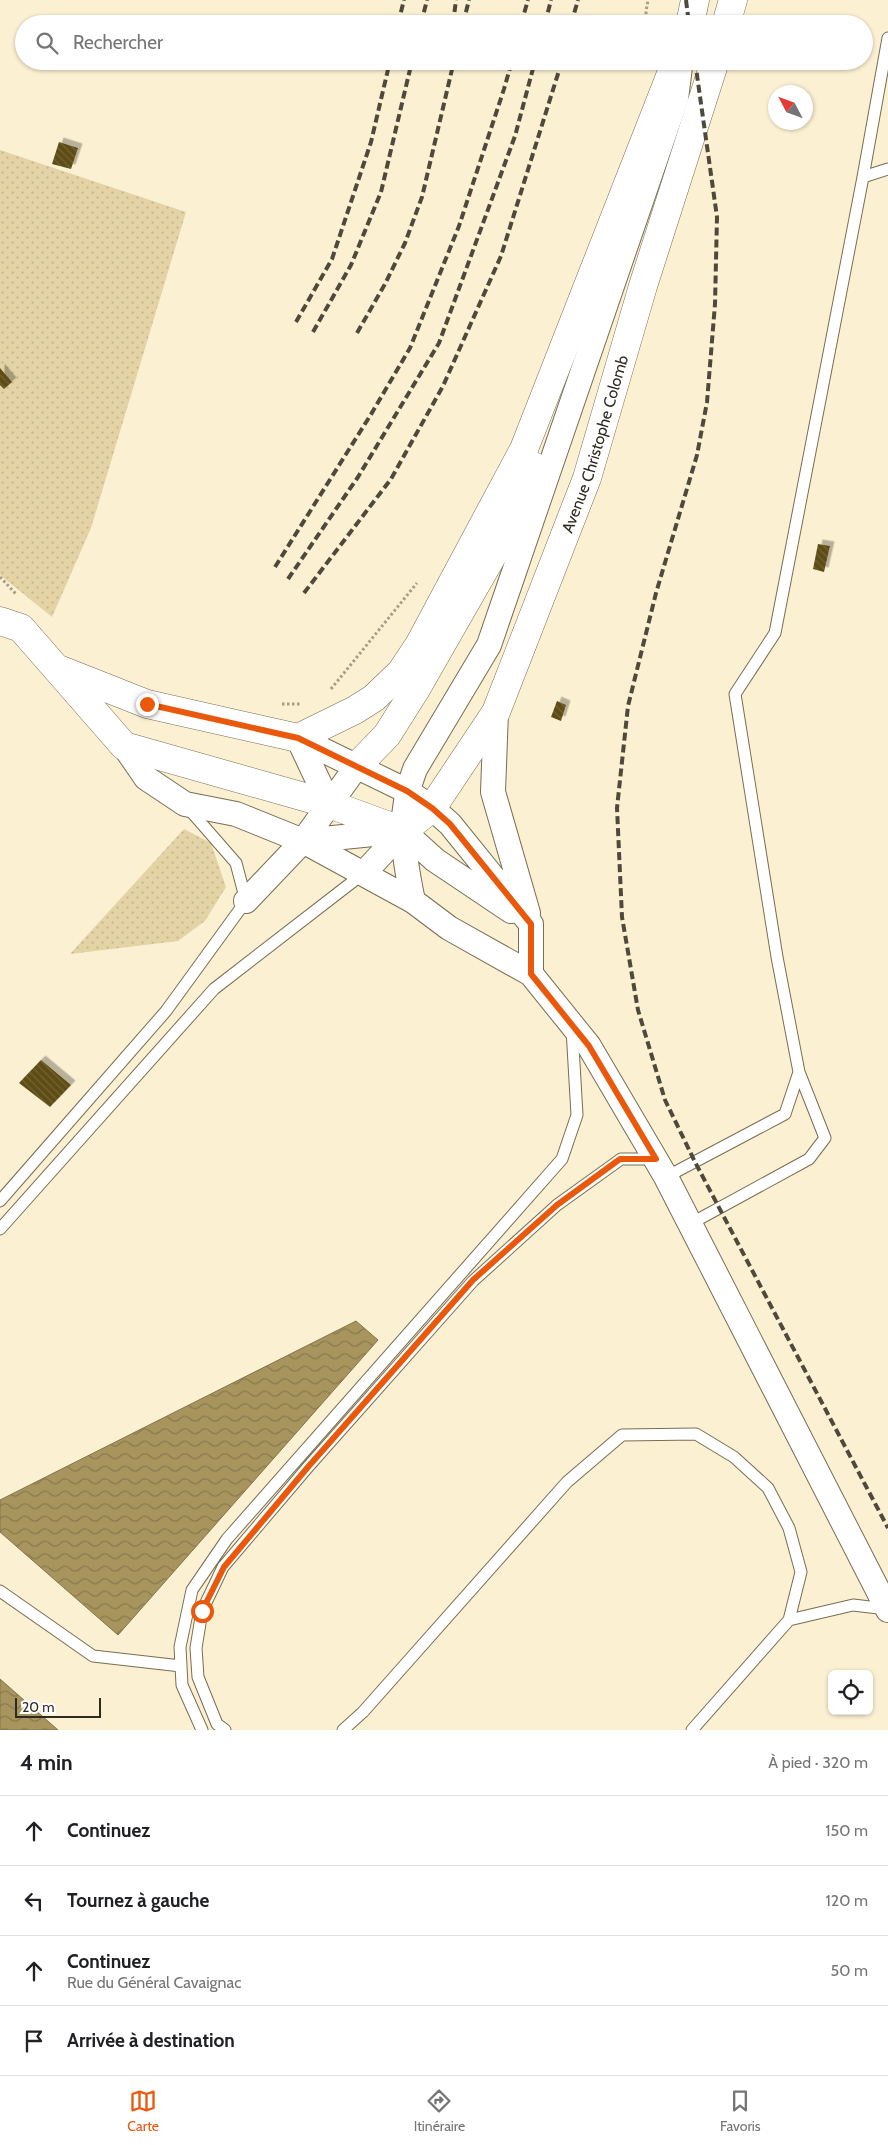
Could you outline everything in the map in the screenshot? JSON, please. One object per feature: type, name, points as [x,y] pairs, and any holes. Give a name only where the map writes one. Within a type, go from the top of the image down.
[{"type":"main road","points":[[692,15],[695,0]]},
{"type":"main road","points":[[729,15],[733,0]]},
{"type":"main road","points":[[57,669],[147,704],[298,738],[355,710],[374,698],[402,672],[419,645],[524,449],[673,70]]},
{"type":"main road","name":"Avenue Christophe Colomb","points":[[403,831],[432,808],[496,712],[587,478],[643,286],[712,70]]},
{"type":"main road","points":[[357,766],[387,735],[416,690],[503,537],[549,425],[630,205],[648,134]]},
{"type":"main road","points":[[0,621],[21,628],[124,746],[329,804],[403,831]]},
{"type":"street","points":[[413,901],[405,862],[403,831],[407,791],[415,769],[489,645],[676,99],[680,70]]},
{"type":"street","points":[[496,712],[493,792],[531,924],[531,974]]},
{"type":"street","points":[[298,738],[407,791],[432,808],[450,824],[531,924]]},
{"type":"street","points":[[298,738],[329,804]]},
{"type":"street","points":[[124,746],[146,778],[185,804],[236,814],[303,841],[413,901],[449,928],[531,974],[589,1046],[661,1168],[888,1609]]},
{"type":"street","points":[[246,901],[303,841],[357,766]]},
{"type":"street","points":[[364,873],[403,831]]},
{"type":"street","points":[[303,841],[403,831],[435,860],[531,924]]},
{"type":"lane","points":[[690,1224],[809,1158],[825,1138],[799,1072],[777,957],[735,694],[775,633],[888,38]]},
{"type":"lane","points":[[863,177],[888,169]]},
{"type":"lane","points":[[0,1201],[166,1011],[246,901],[236,863],[185,804]]},
{"type":"lane","points":[[0,1229],[214,989],[364,873]]},
{"type":"lane","points":[[202,1730],[182,1685],[180,1647],[192,1590],[227,1539],[562,1159],[577,1116],[572,1025]]},
{"type":"lane","points":[[220,1728],[198,1677],[196,1648],[202,1611],[224,1567],[308,1467],[473,1280],[557,1205],[620,1159],[661,1168],[785,1114],[799,1072]]},
{"type":"lane","points":[[343,1730],[363,1712],[567,1482],[622,1435],[696,1434],[734,1457],[768,1488],[789,1528],[801,1572],[789,1620],[692,1730]]},
{"type":"lane","points":[[0,1590],[93,1656],[181,1666]]},
{"type":"lane","points":[[789,1620],[853,1605],[888,1609]]},
{"type":"path","points":[[646,15],[648,0]]},
{"type":"path","points":[[0,578],[24,602]]},
{"type":"path","points":[[325,694],[332,689],[419,581]]},
{"type":"path","points":[[279,704],[304,704]]},
{"type":"shaded area","points":[[0,150],[186,212],[91,528],[52,617],[0,575]]},
{"type":"shaded area","points":[[184,829],[211,843],[226,887],[205,921],[178,941],[70,954]]},
{"type":"water","points":[[356,1321],[378,1340],[118,1635],[0,1532],[0,1500]]},
{"type":"water","points":[[0,1679],[58,1730],[0,1730]]},
{"type":"building","points":[[59,142],[78,148],[71,169],[52,164]]},
{"type":"building","points":[[0,368],[12,382],[4,389],[0,385]]},
{"type":"building","points":[[818,544],[830,546],[824,572],[813,569]]},
{"type":"building","points":[[557,701],[566,705],[561,721],[551,717]]},
{"type":"building","points":[[41,1060],[71,1085],[50,1107],[19,1083]]},
{"type":"railway","points":[[400,15],[404,0]]},
{"type":"railway","points":[[423,15],[427,0]]},
{"type":"railway","points":[[454,15],[456,0]]},
{"type":"railway","points":[[465,15],[469,0]]},
{"type":"railway","points":[[524,15],[528,0]]},
{"type":"railway","points":[[547,15],[551,0]]},
{"type":"railway","points":[[574,15],[578,0]]},
{"type":"railway","points":[[686,0],[688,15]]},
{"type":"railway","points":[[296,322],[332,259],[371,142],[388,70]]},
{"type":"railway","points":[[313,332],[351,265],[381,192],[410,70]]},
{"type":"railway","points":[[357,333],[385,284],[405,243],[422,197],[452,70]]},
{"type":"railway","points":[[275,567],[370,416],[410,348],[459,226],[509,70]]},
{"type":"railway","points":[[288,579],[358,477],[439,343],[515,136],[533,70]]},
{"type":"railway","points":[[304,593],[391,479],[443,386],[501,256],[559,70]]},
{"type":"railway","points":[[696,70],[717,217],[715,304],[707,402],[697,455],[656,593],[628,706],[617,808],[622,917],[638,1010],[665,1100],[695,1162],[888,1528]]},
{"type":"route","points":[[147,704],[298,738],[407,791],[432,808],[450,824],[531,924],[531,974],[589,1046],[656,1159],[620,1159],[557,1205],[473,1280],[308,1467],[224,1567],[202,1611]]}]
